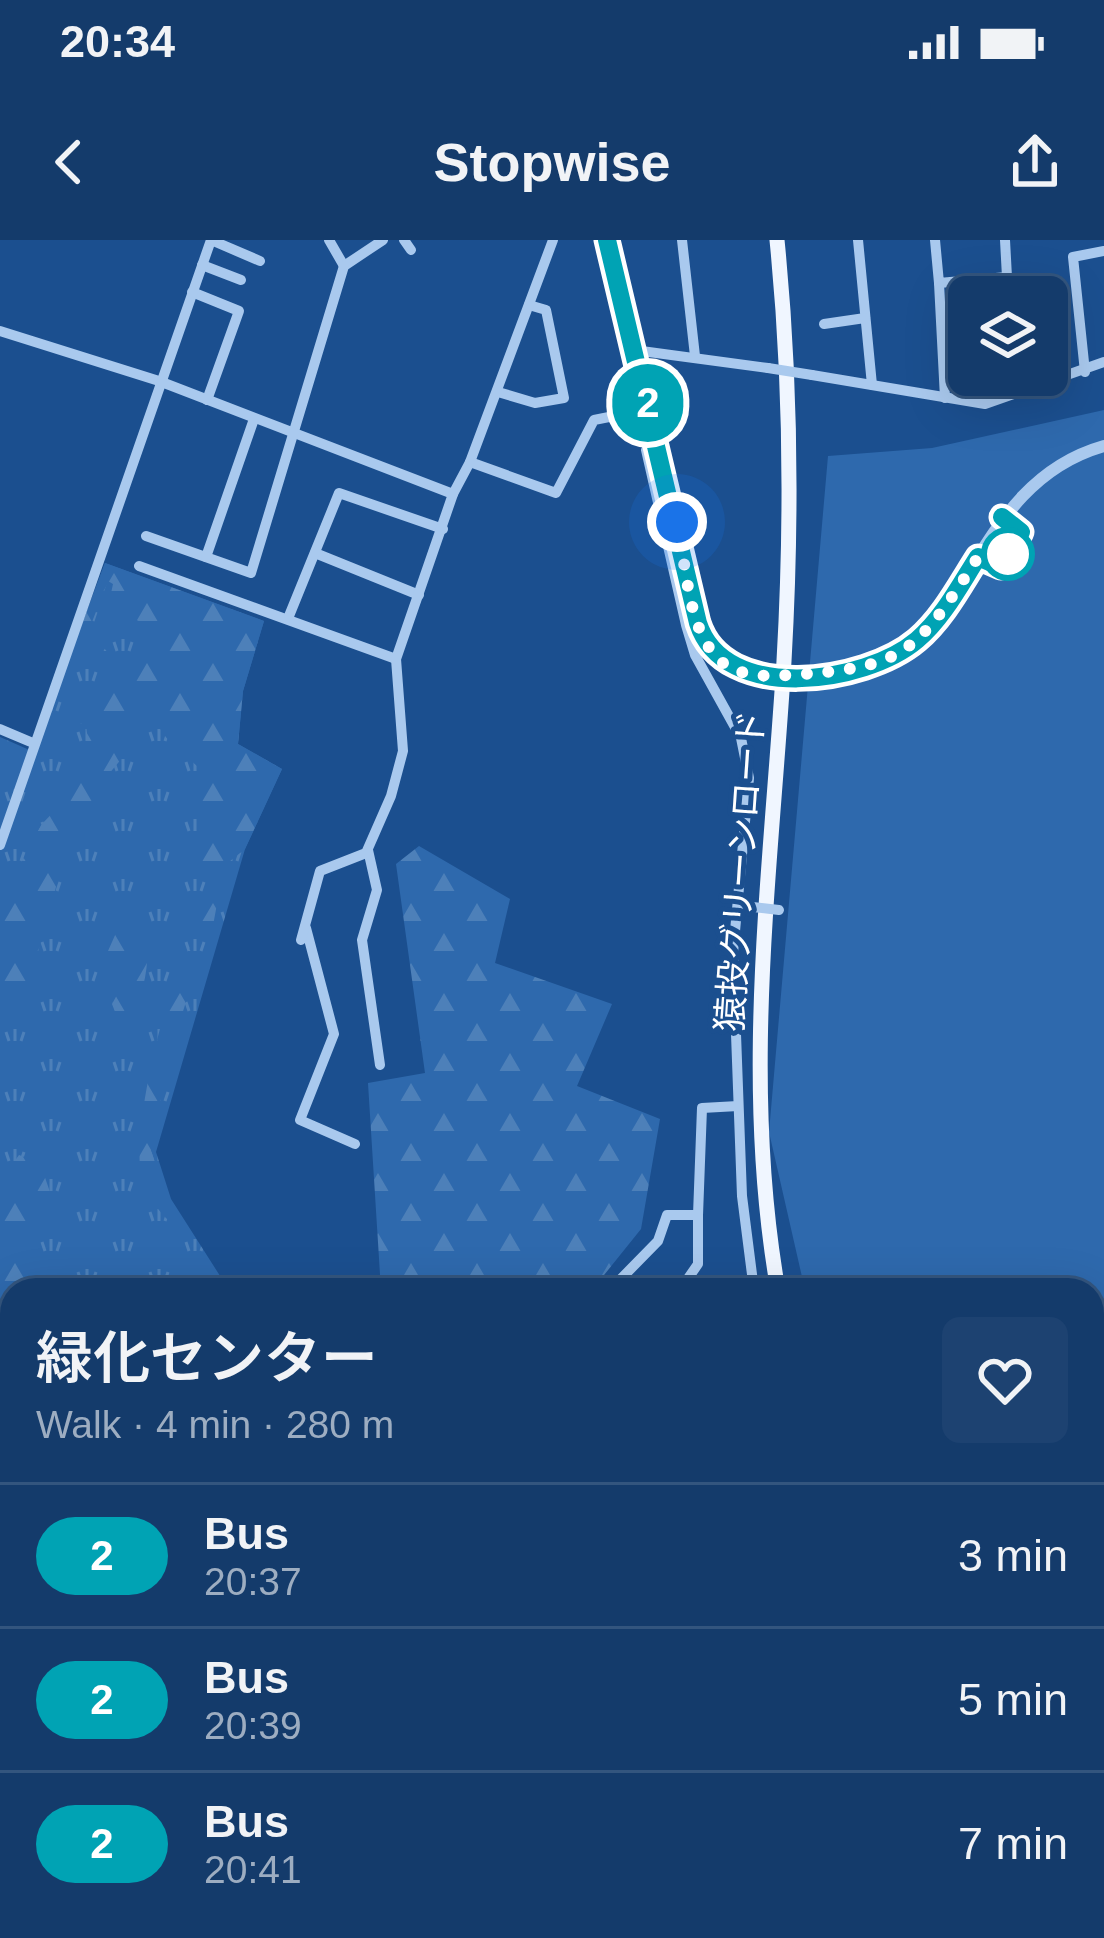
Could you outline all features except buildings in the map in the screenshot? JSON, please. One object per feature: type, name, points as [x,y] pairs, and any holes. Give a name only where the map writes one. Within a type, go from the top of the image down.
[{"type":"main road","name":"猿投グリーンロード","points":[[776,1278],[767,1226],[758,1022],[787,599],[788,400],[777,240]]},
{"type":"street","points":[[0,845],[211,240],[260,261]]},
{"type":"street","points":[[329,240],[344,266]]},
{"type":"street","points":[[146,536],[251,573],[297,437],[344,266],[383,240]]},
{"type":"street","points":[[380,1065],[362,940],[377,890],[368,850],[403,752],[396,659],[453,494],[498,392],[553,240]]},
{"type":"street","points":[[607,240],[702,636],[721,662],[742,673],[770,677],[861,671],[919,639],[945,610],[1009,506],[1057,462],[1104,446]]},
{"type":"street","points":[[682,240],[695,356]]},
{"type":"street","points":[[858,240],[872,385]]},
{"type":"street","points":[[934,240],[945,398]]},
{"type":"street","points":[[939,283],[1007,277],[1005,240]]},
{"type":"street","points":[[1085,372],[1073,257],[1104,251]]},
{"type":"street","points":[[202,265],[241,280]]},
{"type":"street","points":[[192,292],[239,311],[208,400]]},
{"type":"street","points":[[498,392],[535,404],[564,398],[546,310],[529,305]]},
{"type":"street","points":[[824,324],[866,318]]},
{"type":"street","points":[[0,331],[159,381],[453,494]]},
{"type":"street","points":[[634,350],[985,404],[1104,362]]},
{"type":"street","points":[[470,463],[556,493],[593,420],[649,409]]},
{"type":"street","points":[[206,557],[254,419]]},
{"type":"street","points":[[657,441],[646,450],[686,625],[746,756],[733,953],[738,1106],[753,1278]]},
{"type":"street","points":[[289,616],[339,493],[443,530]]},
{"type":"street","points":[[315,553],[419,595]]},
{"type":"street","points":[[139,566],[289,616],[396,659]]},
{"type":"street","points":[[0,729],[34,742]]},
{"type":"street","points":[[301,940],[320,872],[368,850]]},
{"type":"street","points":[[740,881],[746,882],[744,906],[779,910]]},
{"type":"street","points":[[305,925],[334,1034],[301,1120],[356,1144]]},
{"type":"street","points":[[688,1278],[698,1264],[703,1108],[738,1106]]},
{"type":"street","points":[[622,1278],[658,1240],[667,1215],[698,1215]]},
{"type":"green space","points":[[1104,410],[1104,1278],[802,1278],[769,1132],[828,456],[932,448]]},
{"type":"green space","points":[[105,563],[264,621],[243,691],[238,744],[282,769],[245,849],[156,1152],[171,1199],[221,1278],[0,1278],[0,737],[34,752]]},
{"type":"green space","points":[[105,563],[264,621],[243,691],[238,744],[282,769],[245,849],[224,866],[212,931],[197,936],[197,902],[212,875],[207,865],[189,865],[184,847],[199,831],[202,817],[196,810],[204,794],[198,767],[160,729],[155,697],[145,691],[138,694],[123,757],[108,775],[100,845],[92,847],[78,835],[66,851],[22,1009],[0,1037],[0,903],[41,825],[66,799],[70,762],[88,744],[86,724],[77,723],[82,708],[103,691],[96,653],[104,648],[114,660],[157,657],[147,626],[123,612],[106,617],[113,584],[108,581],[83,645],[66,667]]},
{"type":"green space","points":[[419,846],[510,899],[495,963],[612,1004],[577,1086],[660,1119],[641,1229],[602,1278],[380,1278],[368,1083],[425,1073],[396,864]]},
{"type":"green space","points":[[120,924],[134,925],[147,938],[147,958],[136,1006],[131,1015],[117,1017],[112,1004],[123,984],[108,951]]},
{"type":"green space","points":[[190,948],[200,958],[170,1052],[151,1151],[173,1215],[169,1221],[143,1183],[140,1134],[160,1028]]},
{"type":"green space","points":[[19,1155],[40,1163],[51,1195],[40,1210],[29,1256],[37,1265],[28,1278],[1,1278],[0,1182]]},
{"type":"bus line","name":"2","points":[[607,240],[698,623],[721,662],[742,673],[770,677],[861,671],[890,659],[919,639],[945,610],[978,557],[1001,567],[1021,532],[1002,517]]},
{"type":"route","points":[[677,522],[702,636],[721,662],[742,673],[770,677],[861,671],[890,659],[919,639],[945,610],[978,557],[1008,554]]}]
